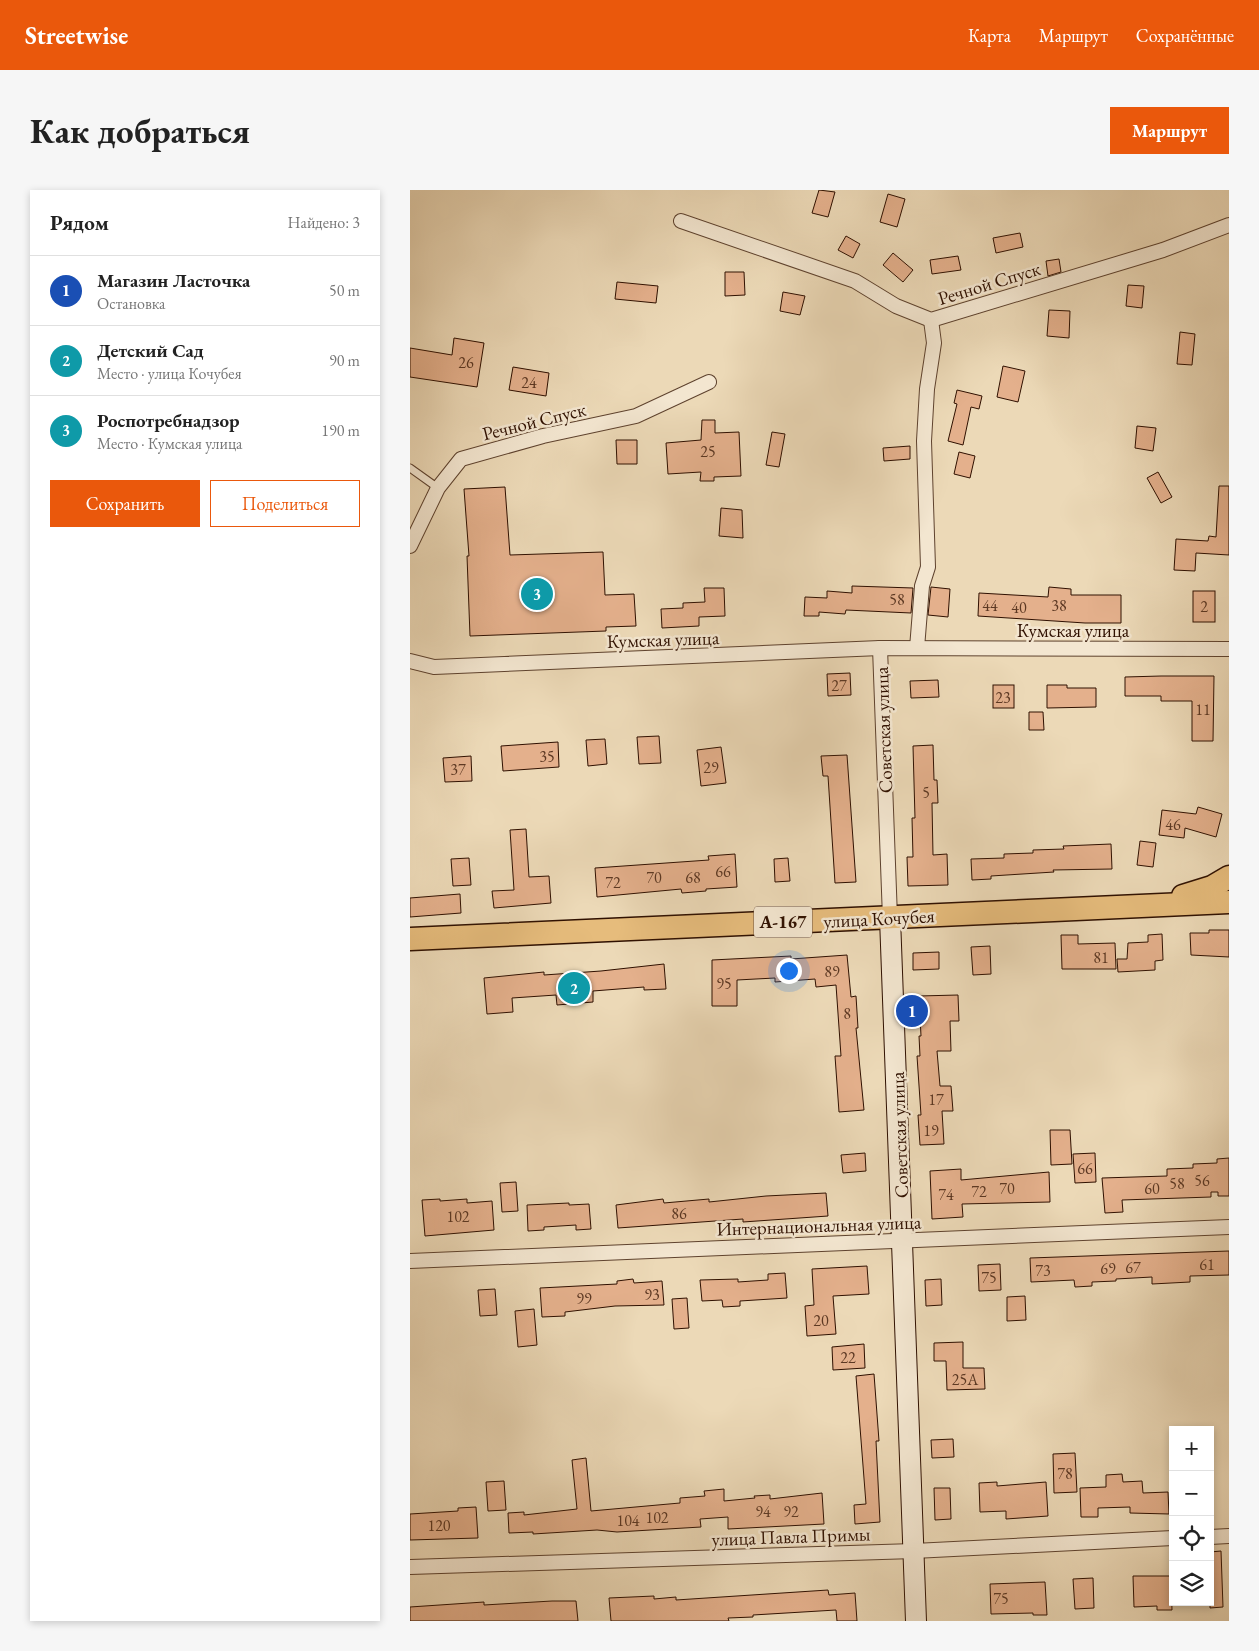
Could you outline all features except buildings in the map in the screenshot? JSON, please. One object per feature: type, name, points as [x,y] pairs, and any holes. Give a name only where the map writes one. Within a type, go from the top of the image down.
[{"type":"main road","name":"А-167","points":[[1156,905],[1212,887],[1229,876]]},
{"type":"main road","name":"улица Кочубея","points":[[410,939],[1229,902]]},
{"type":"street","name":"Речной Спуск","points":[[681,221],[856,280],[896,306],[931,320],[1164,250],[1229,225]]},
{"type":"street","points":[[918,648],[922,586],[928,567],[924,441],[927,389],[934,343],[931,320]]},
{"type":"street","name":"Речной Спуск","points":[[410,546],[438,488],[461,459],[543,436],[636,416],[709,382]]},
{"type":"street","name":"Кумская улица","points":[[410,661],[434,667],[880,648],[1229,649]]},
{"type":"street","name":"Советская улица","points":[[880,648],[916,1621]]},
{"type":"street","name":"Интернациональная улица","points":[[410,1261],[1229,1227]]},
{"type":"street","points":[[1214,1537],[1229,1536]]},
{"type":"street","name":"улица Павла Примы","points":[[410,1567],[914,1551],[1169,1538]]},
{"type":"lane","points":[[410,468],[438,488]]},
{"type":"place","name":"Роспотребнадзор","points":[[537,594]]},
{"type":"place","name":"Детский Сад","points":[[574,988]]},
{"type":"place","name":"Магазин Ласточка","points":[[912,1011]]}]
